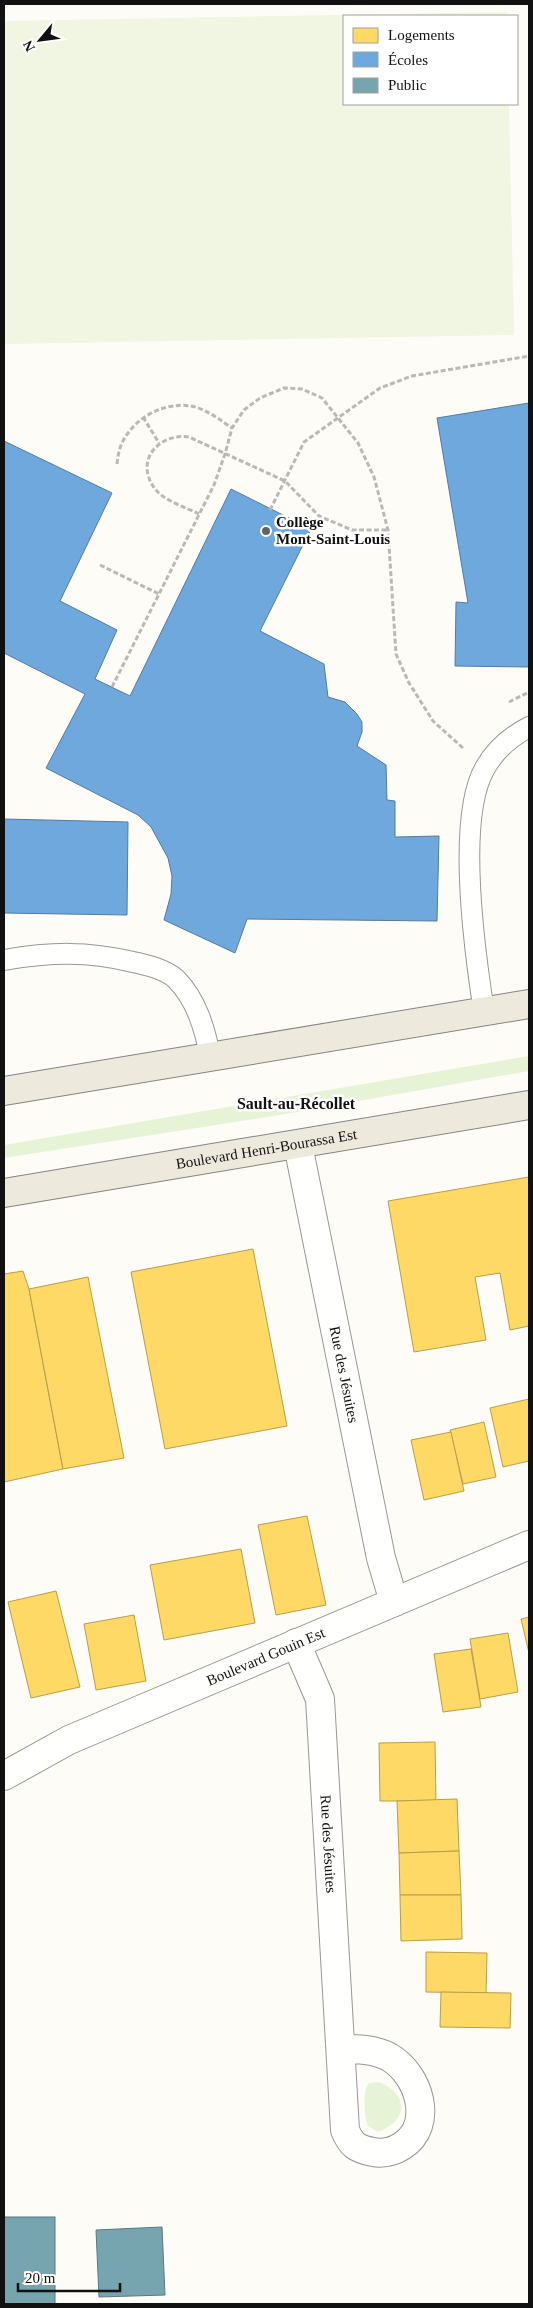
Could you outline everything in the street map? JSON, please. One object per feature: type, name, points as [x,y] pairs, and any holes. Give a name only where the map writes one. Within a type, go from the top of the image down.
[{"type":"main road","points":[[4,1091],[529,1004]]},
{"type":"main road","name":"Boulevard Henri-Bourassa Est","points":[[4,1193],[529,1105]]},
{"type":"street","name":"Rue des Jésuites","points":[[298,1145],[381,1558],[394,1602]]},
{"type":"street","name":"Boulevard Gouin Est","points":[[4,1776],[69,1740],[529,1545]]},
{"type":"street","name":"Rue des Jésuites","points":[[296,1643],[320,1699],[341,2049]]},
{"type":"lane","points":[[484,1012],[475,942],[470,840],[472,810],[484,768],[497,751],[516,734],[529,727]]},
{"type":"lane","points":[[4,960],[52,954],[88,953],[142,964],[166,973],[178,982],[192,1001],[200,1018],[211,1058]]},
{"type":"path","points":[[270,510],[304,442],[380,388],[412,376],[529,356]]},
{"type":"path","points":[[112,687],[214,485],[232,428],[244,410],[260,398],[284,388],[302,389],[322,398],[338,417],[358,443],[374,477],[388,530],[396,654],[408,683],[433,721],[484,768]]},
{"type":"path","points":[[117,464],[122,442],[134,424],[152,412],[171,406],[192,406],[210,413],[232,428]]},
{"type":"path","points":[[143,418],[159,443]]},
{"type":"path","points":[[199,514],[168,498],[152,486],[148,475],[151,453],[159,443],[168,438],[189,437],[285,481],[319,516],[352,530],[388,530]]},
{"type":"path","points":[[100,565],[159,594]]},
{"type":"path","points":[[509,702],[529,692]]},
{"type":"green space","points":[[507,12],[507,15],[343,15],[343,105],[509,105],[514,335],[4,344],[4,21]]},
{"type":"green space","points":[[529,1056],[529,1071],[274,1116],[4,1158],[4,1145]]},
{"type":"green space","points":[[379,2082],[389,2087],[396,2094],[400,2100],[401,2107],[400,2114],[395,2121],[378,2132],[368,2126],[364,2104],[365,2092],[369,2083]]},
{"type":"building: Logements","points":[[529,1177],[529,1326],[510,1330],[500,1273],[475,1277],[486,1340],[414,1352],[388,1201]]},
{"type":"building: Logements","points":[[253,1249],[287,1426],[165,1449],[131,1272]]},
{"type":"building: Logements","points":[[23,1271],[29,1289],[63,1469],[4,1482],[4,1274]]},
{"type":"building: Logements","points":[[88,1277],[124,1458],[63,1469],[29,1289]]},
{"type":"building: Logements","points":[[529,1399],[529,1461],[503,1467],[490,1408]]},
{"type":"building: Logements","points":[[484,1422],[496,1477],[463,1484],[450,1430]]},
{"type":"building: Logements","points":[[451,1432],[464,1491],[424,1500],[411,1440]]},
{"type":"building: Logements","points":[[307,1516],[326,1605],[276,1615],[258,1525]]},
{"type":"building: Logements","points":[[241,1549],[255,1623],[164,1640],[150,1565]]},
{"type":"building: Logements","points":[[56,1591],[80,1687],[31,1698],[8,1602]]},
{"type":"building: Logements","points":[[134,1615],[146,1681],[96,1690],[84,1624]]},
{"type":"building: Logements","points":[[529,1617],[529,1653],[521,1619]]},
{"type":"building: Logements","points":[[508,1633],[518,1692],[480,1699],[470,1639]]},
{"type":"building: Logements","points":[[471,1649],[481,1707],[443,1712],[434,1654]]},
{"type":"building: Logements","points":[[435,1742],[436,1801],[380,1801],[379,1743]]},
{"type":"building: Logements","points":[[457,1799],[459,1851],[399,1853],[397,1801]]},
{"type":"building: Logements","points":[[459,1851],[461,1895],[400,1895],[399,1853]]},
{"type":"building: Logements","points":[[400,1895],[461,1895],[462,1939],[401,1941]]},
{"type":"building: Logements","points":[[426,1952],[487,1953],[486,1993],[426,1992]]},
{"type":"building: Logements","points":[[441,1992],[511,1993],[510,2028],[440,2027]]},
{"type":"building: Écoles","points":[[529,403],[529,667],[455,666],[456,602],[468,603],[437,418]]},
{"type":"building: Écoles","points":[[4,441],[112,493],[60,601],[117,630],[95,679],[130,696],[231,489],[311,529],[260,631],[324,664],[328,697],[345,702],[357,714],[362,722],[362,732],[357,746],[386,765],[387,800],[395,801],[395,837],[439,836],[437,921],[247,919],[235,953],[164,920],[171,894],[172,876],[168,858],[151,827],[138,815],[46,768],[85,694],[4,653]]},
{"type":"building: Écoles","points":[[4,819],[128,822],[127,915],[4,913]]},
{"type":"building: Public","points":[[4,2217],[55,2217],[55,2304],[4,2304]]},
{"type":"building: Public","points":[[162,2227],[165,2295],[99,2297],[96,2230]]},
{"type":"place","name":"Collège Mont-Saint-Louis","points":[[266,531]]},
{"type":"district","name":"Sault-au-Récollet","points":[[296,1103]]}]
